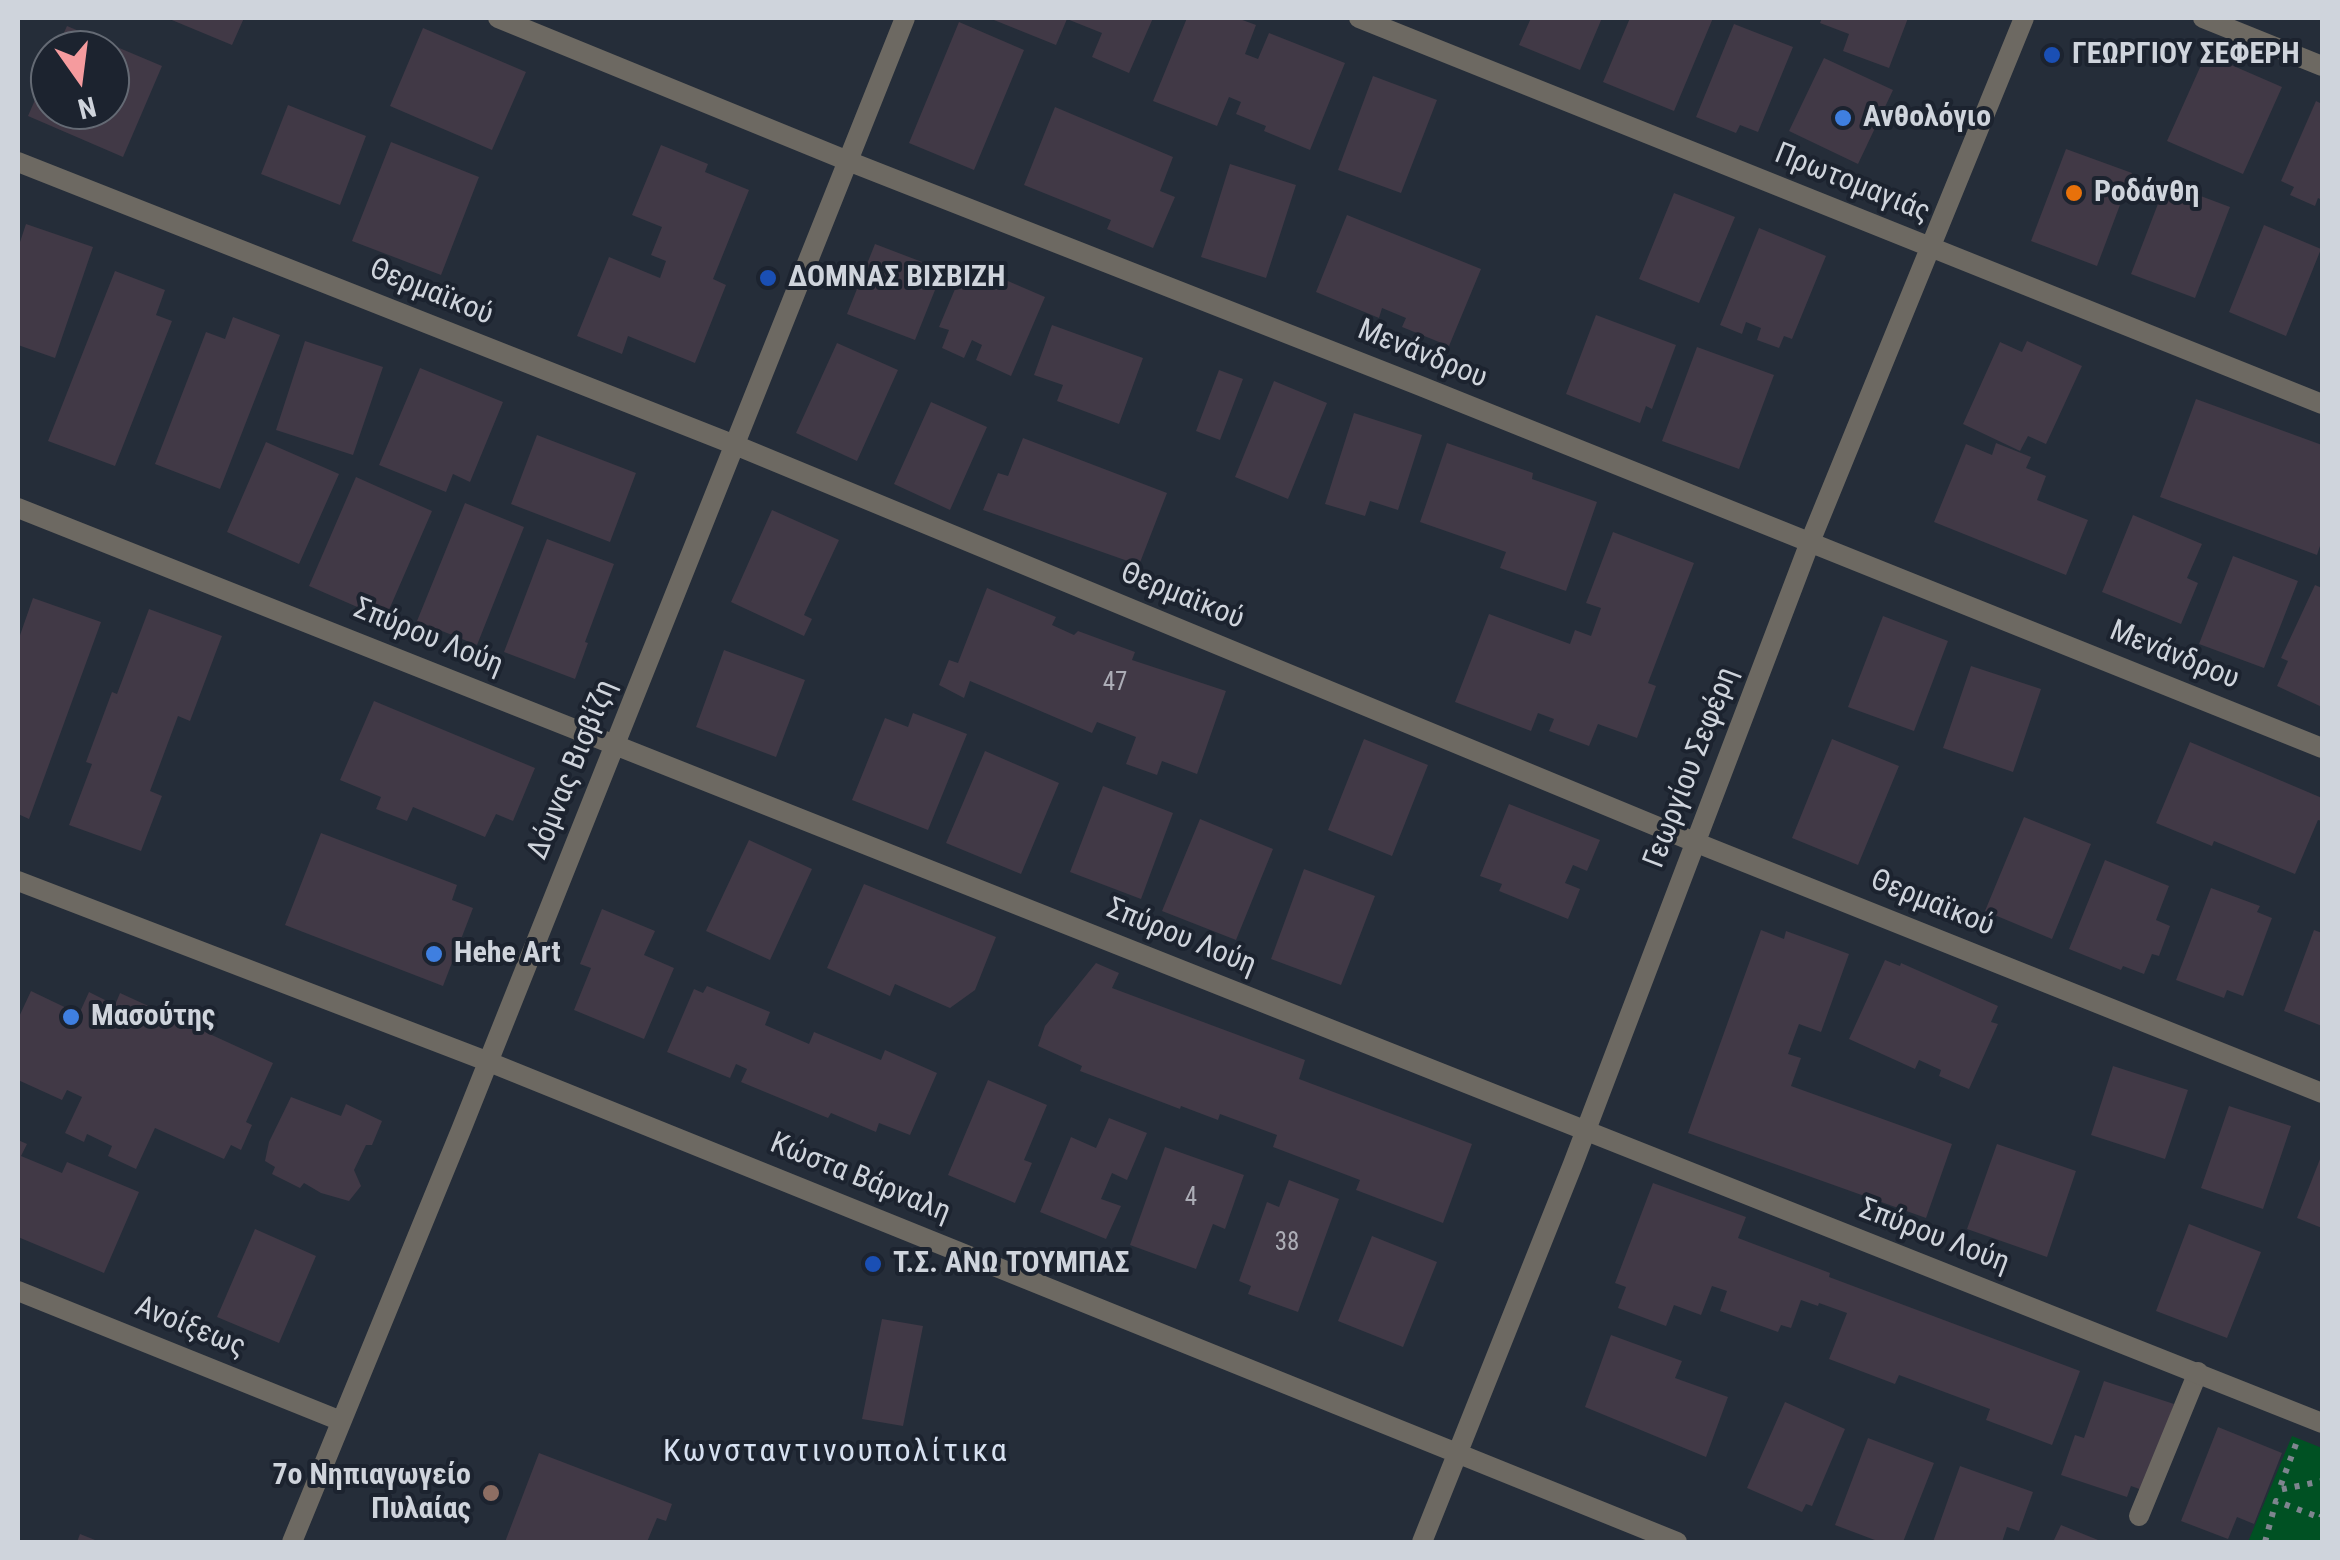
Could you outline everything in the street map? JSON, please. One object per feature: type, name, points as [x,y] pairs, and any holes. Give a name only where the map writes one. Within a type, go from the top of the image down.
[{"type":"street","name":"Μενάνδρου","points":[[498,18],[848,162],[2322,748]]},
{"type":"street","name":"Δόμνας Βισβίζη","points":[[292,1542],[905,18]]},
{"type":"street","name":"Πρωτομαγιάς","points":[[1359,18],[2322,404]]},
{"type":"street","name":"Γεωργίου Σεφέρη","points":[[1422,1542],[1585,1132],[1810,542],[2024,18]]},
{"type":"street","points":[[2204,18],[2322,66]]},
{"type":"street","name":"Θερμαϊκού","points":[[18,162],[734,445],[1697,843],[2322,1093]]},
{"type":"street","name":"Σπύρου Λούη","points":[[18,508],[2315,1420]]},
{"type":"street","name":"Κώστα Βάρναλη","points":[[18,881],[488,1062],[1677,1542]]},
{"type":"street","name":"Ανοίξεως","points":[[18,1291],[341,1421]]},
{"type":"street","points":[[2138,1516],[2198,1372]]},
{"type":"path","points":[[2315,1420],[2279,1490],[2322,1481]]},
{"type":"path","points":[[2265,1542],[2276,1502],[2321,1518],[2322,1515]]},
{"type":"green space","points":[[2292,1436],[2322,1448],[2322,1542],[2248,1542]]},
{"type":"building","points":[[167,18],[244,18],[232,45]]},
{"type":"building","points":[[989,18],[1153,18],[1129,73],[1092,57],[1102,33],[1067,19],[1056,45]]},
{"type":"building","points":[[1187,18],[1237,18],[1256,25],[1245,54],[1258,59],[1269,33],[1345,63],[1310,150],[1264,131],[1266,126],[1236,114],[1241,102],[1229,97],[1217,126],[1153,101]]},
{"type":"building","points":[[1531,18],[1602,18],[1580,70],[1519,45]]},
{"type":"building","points":[[1630,18],[1713,18],[1674,111],[1603,82]]},
{"type":"building","points":[[1822,18],[1908,18],[1889,68],[1843,51],[1849,34],[1820,23]]},
{"type":"building","points":[[959,22],[1024,50],[974,170],[909,143]]},
{"type":"building","points":[[1734,24],[1793,47],[1758,132],[1740,125],[1736,133],[1696,117]]},
{"type":"building","points":[[423,28],[526,72],[492,150],[390,106]]},
{"type":"building","points":[[130,53],[162,66],[123,157],[60,130],[130,130]]},
{"type":"building","points":[[2206,54],[2282,87],[2243,174],[2167,141]]},
{"type":"building","points":[[1824,58],[1893,90],[1858,164],[1789,131]]},
{"type":"building","points":[[1373,76],[1437,100],[1401,193],[1338,170]]},
{"type":"building","points":[[2316,101],[2322,104],[2322,200],[2318,198],[2315,206],[2290,195],[2294,187],[2281,181]]},
{"type":"building","points":[[288,105],[366,136],[340,205],[261,174]]},
{"type":"building","points":[[1055,107],[1173,157],[1160,191],[1175,197],[1153,248],[1107,229],[1111,220],[1024,185]]},
{"type":"building","points":[[391,142],[479,177],[441,275],[352,241]]},
{"type":"building","points":[[661,145],[708,164],[705,172],[749,190],[713,279],[726,285],[695,363],[628,336],[622,354],[577,336],[609,257],[660,278],[666,261],[651,255],[662,227],[632,215]]},
{"type":"building","points":[[2066,149],[2132,173],[2097,266],[2031,241]]},
{"type":"building","points":[[1230,164],[1296,185],[1266,278],[1201,257]]},
{"type":"building","points":[[2166,183],[2230,207],[2195,298],[2131,274]]},
{"type":"building","points":[[1674,193],[1735,217],[1699,303],[1639,279]]},
{"type":"building","points":[[1347,215],[1481,269],[1449,346],[1402,327],[1406,318],[1382,308],[1379,318],[1316,292]]},
{"type":"building","points":[[26,224],[93,247],[55,358],[18,345],[18,248]]},
{"type":"building","points":[[2264,225],[2321,249],[2286,336],[2229,312]]},
{"type":"building","points":[[1759,228],[1826,256],[1792,339],[1784,336],[1779,348],[1757,340],[1761,328],[1746,322],[1742,334],[1720,325]]},
{"type":"building","points":[[875,244],[943,270],[915,340],[847,314]]},
{"type":"building","points":[[966,263],[1045,297],[1011,376],[976,360],[982,345],[972,340],[964,358],[942,348],[949,330],[939,327]]},
{"type":"building","points":[[115,271],[165,290],[156,315],[172,321],[115,466],[48,441]]},
{"type":"building","points":[[1596,315],[1676,345],[1652,409],[1646,406],[1640,423],[1566,394]]},
{"type":"building","points":[[233,317],[280,335],[220,489],[155,464],[206,332],[225,339]]},
{"type":"building","points":[[1052,325],[1143,358],[1119,424],[1057,401],[1063,385],[1034,375]]},
{"type":"building","points":[[305,341],[383,367],[353,455],[276,430]]},
{"type":"building","points":[[2027,341],[2082,366],[2046,444],[2028,436],[2020,451],[1963,424],[2000,342],[2022,352]]},
{"type":"building","points":[[837,343],[898,370],[857,461],[796,433]]},
{"type":"building","points":[[1697,347],[1774,375],[1739,469],[1662,441]]},
{"type":"building","points":[[420,368],[503,402],[470,482],[453,474],[446,492],[379,465]]},
{"type":"building","points":[[1219,370],[1243,379],[1220,440],[1196,431]]},
{"type":"building","points":[[1274,381],[1327,403],[1288,499],[1235,477]]},
{"type":"building","points":[[2196,399],[2322,445],[2322,540],[2317,555],[2160,497]]},
{"type":"building","points":[[931,402],[987,427],[950,510],[894,484]]},
{"type":"building","points":[[1354,413],[1422,435],[1398,510],[1370,501],[1365,516],[1325,504]]},
{"type":"building","points":[[537,435],[636,473],[610,542],[511,504]]},
{"type":"building","points":[[1023,438],[1167,493],[1139,565],[983,510],[998,473],[1008,476]]},
{"type":"building","points":[[266,442],[339,474],[299,564],[227,532]]},
{"type":"building","points":[[1447,443],[1533,473],[1532,479],[1597,502],[1566,591],[1500,568],[1506,552],[1420,522]]},
{"type":"building","points":[[1996,443],[2031,457],[2026,468],[2046,476],[2037,500],[2088,520],[2066,575],[1934,522],[1966,444],[1992,455]]},
{"type":"building","points":[[356,477],[432,511],[385,619],[309,586]]},
{"type":"building","points":[[465,503],[524,527],[477,645],[417,621]]},
{"type":"building","points":[[772,510],[839,540],[804,615],[812,619],[804,636],[731,602]]},
{"type":"building","points":[[2133,515],[2202,544],[2187,578],[2198,583],[2181,624],[2102,592]]},
{"type":"building","points":[[1613,532],[1694,563],[1648,683],[1656,686],[1637,738],[1598,724],[1589,746],[1549,731],[1554,719],[1538,713],[1531,731],[1455,702],[1489,614],[1570,644],[1575,630],[1591,636],[1601,608],[1586,603]]},
{"type":"building","points":[[547,539],[614,564],[575,679],[504,652]]},
{"type":"building","points":[[2233,556],[2298,581],[2264,668],[2199,644]]},
{"type":"building","points":[[2315,585],[2322,588],[2322,707],[2277,686],[2288,661],[2281,658]]},
{"type":"building","points":[[987,588],[1056,617],[1052,625],[1074,635],[1078,631],[1135,652],[1132,660],[1226,691],[1197,774],[1162,761],[1157,775],[1126,764],[1136,737],[1097,722],[1092,733],[970,681],[964,698],[939,685],[949,660],[958,663]]},
{"type":"building","points":[[33,598],[101,622],[29,819],[18,814],[18,641]]},
{"type":"building","points":[[149,609],[222,636],[190,721],[178,716],[150,791],[162,796],[141,851],[69,825],[92,764],[86,762]]},
{"type":"building","points":[[1883,616],[1948,641],[1914,731],[1848,707]]},
{"type":"building","points":[[724,650],[805,680],[776,757],[696,727]]},
{"type":"building","points":[[1971,666],[2041,689],[2013,772],[1943,748]]},
{"type":"building","points":[[374,701],[535,768],[513,821],[496,814],[485,837],[413,807],[407,821],[376,809],[381,797],[340,780]]},
{"type":"building","points":[[913,713],[967,734],[928,830],[852,800],[885,718],[908,727]]},
{"type":"building","points":[[1364,739],[1428,765],[1392,856],[1328,830]]},
{"type":"building","points":[[1832,739],[1899,766],[1858,865],[1792,838]]},
{"type":"building","points":[[2190,742],[2322,798],[2322,821],[2318,820],[2295,874],[2214,841],[2212,846],[2156,823]]},
{"type":"building","points":[[985,751],[1059,783],[1021,874],[946,843]]},
{"type":"building","points":[[1103,786],[1173,813],[1141,899],[1070,872]]},
{"type":"building","points":[[1509,804],[1600,840],[1587,871],[1573,865],[1565,883],[1580,889],[1568,919],[1499,891],[1502,884],[1480,876]]},
{"type":"building","points":[[2024,817],[2091,844],[2052,939],[1985,911]]},
{"type":"building","points":[[1200,819],[1273,849],[1236,940],[1162,911]]},
{"type":"building","points":[[321,833],[457,885],[452,900],[473,908],[443,986],[285,925]]},
{"type":"building","points":[[749,840],[812,869],[770,960],[706,931]]},
{"type":"building","points":[[2105,860],[2169,886],[2156,920],[2170,926],[2159,956],[2152,954],[2144,974],[2123,966],[2121,970],[2069,949]]},
{"type":"building","points":[[1304,869],[1375,896],[1341,985],[1271,959]]},
{"type":"building","points":[[864,884],[996,937],[975,990],[950,1008],[895,984],[890,996],[827,968]]},
{"type":"building","points":[[2211,888],[2260,906],[2257,912],[2272,918],[2243,996],[2227,990],[2224,998],[2176,980]]},
{"type":"building","points":[[602,909],[655,931],[644,955],[674,968],[644,1039],[574,1010],[591,968],[580,964]]},
{"type":"building","points":[[1761,930],[1784,939],[1786,931],[1849,954],[1821,1032],[1799,1024],[1788,1054],[1801,1058],[1791,1086],[1952,1144],[1926,1218],[1688,1133]]},
{"type":"building","points":[[2314,930],[2322,933],[2322,1026],[2284,1011]]},
{"type":"building","points":[[1885,960],[1900,966],[1901,963],[1998,1006],[1991,1022],[1998,1024],[1969,1089],[1939,1076],[1941,1070],[1919,1060],[1915,1069],[1849,1039]]},
{"type":"building","points":[[1096,963],[1119,973],[1112,988],[1305,1060],[1299,1079],[1472,1144],[1443,1223],[1356,1190],[1360,1180],[1273,1147],[1277,1135],[1220,1114],[1218,1120],[1181,1106],[1180,1109],[1080,1071],[1082,1066],[1038,1046],[1045,1026]]},
{"type":"building","points":[[707,986],[770,1012],[765,1025],[809,1044],[814,1032],[881,1060],[885,1050],[937,1073],[910,1135],[879,1123],[876,1132],[831,1113],[828,1118],[741,1082],[747,1069],[736,1064],[730,1078],[667,1052],[694,989],[703,993]]},
{"type":"building","points":[[31,991],[79,1014],[89,992],[115,1005],[120,993],[273,1063],[246,1122],[252,1125],[241,1150],[231,1145],[224,1159],[155,1128],[136,1169],[108,1156],[112,1146],[87,1134],[84,1142],[65,1133],[82,1097],[67,1090],[62,1100],[18,1080],[18,1019]]},
{"type":"building","points":[[2113,1066],[2188,1090],[2165,1159],[2091,1135]]},
{"type":"building","points":[[988,1080],[1047,1105],[1024,1160],[1032,1163],[1015,1203],[948,1175]]},
{"type":"building","points":[[291,1097],[341,1116],[346,1104],[382,1121],[372,1145],[366,1145],[354,1170],[361,1186],[349,1201],[304,1183],[300,1188],[272,1174],[275,1167],[265,1161],[269,1142]]},
{"type":"building","points":[[2229,1106],[2291,1126],[2263,1209],[2201,1188]]},
{"type":"building","points":[[1109,1118],[1147,1133],[1127,1180],[1112,1173],[1101,1199],[1121,1206],[1106,1239],[1040,1212],[1071,1137],[1096,1148]]},
{"type":"building","points":[[18,1140],[27,1144],[21,1156],[62,1173],[67,1162],[139,1192],[104,1273],[18,1237]]},
{"type":"building","points":[[1997,1144],[2076,1171],[2047,1257],[1967,1229]]},
{"type":"building","points":[[1165,1147],[1244,1175],[1225,1229],[1213,1224],[1196,1269],[1130,1245]]},
{"type":"building","points":[[2322,1154],[2322,1228],[2297,1218]]},
{"type":"building","points":[[1289,1180],[1339,1199],[1298,1312],[1248,1294],[1251,1286],[1239,1281],[1267,1202],[1279,1207]]},
{"type":"building","points":[[1653,1183],[1746,1217],[1738,1238],[1830,1273],[1829,1277],[2080,1371],[2052,1445],[1986,1420],[1990,1409],[1899,1375],[1895,1384],[1829,1359],[1847,1313],[1819,1303],[1818,1306],[1801,1300],[1791,1328],[1781,1325],[1778,1332],[1720,1311],[1727,1291],[1712,1286],[1701,1315],[1674,1305],[1666,1326],[1618,1308],[1626,1287],[1615,1283]]},
{"type":"building","points":[[2189,1224],[2261,1252],[2227,1338],[2156,1311]]},
{"type":"building","points":[[255,1229],[316,1256],[279,1343],[217,1317]]},
{"type":"building","points":[[1372,1236],[1437,1262],[1403,1347],[1338,1321]]},
{"type":"building","points":[[882,1319],[923,1326],[903,1426],[862,1419]]},
{"type":"building","points":[[1611,1335],[1682,1361],[1675,1378],[1728,1397],[1706,1457],[1585,1407]]},
{"type":"building","points":[[2104,1381],[2174,1404],[2145,1491],[2131,1486],[2127,1497],[2061,1475],[2075,1435],[2084,1438]]},
{"type":"building","points":[[1785,1402],[1845,1429],[1812,1506],[1806,1504],[1802,1512],[1747,1488]]},
{"type":"building","points":[[2218,1427],[2282,1453],[2254,1524],[2237,1517],[2228,1539],[2181,1521]]},
{"type":"building","points":[[1868,1438],[1934,1463],[1903,1542],[1880,1542],[1835,1525]]},
{"type":"building","points":[[539,1453],[672,1504],[666,1521],[657,1518],[647,1542],[505,1542]]},
{"type":"building","points":[[1960,1466],[2033,1492],[2019,1531],[2007,1527],[2002,1542],[1933,1542]]},
{"type":"building","points":[[2061,1525],[2103,1542],[2053,1542]]},
{"type":"building","points":[[80,1534],[100,1542],[77,1542]]},
{"type":"place","name":"ΓΕΩΡΓΙΟΥ ΣΕΦΕΡΗ","points":[[2052,55]]},
{"type":"place","name":"Ανθολόγιο","points":[[1843,118]]},
{"type":"place","name":"Ροδάνθη","points":[[2074,193]]},
{"type":"place","name":"ΔΟΜΝΑΣ ΒΙΣΒΙΖΗ","points":[[768,278]]},
{"type":"place","name":"Hehe Art","points":[[434,954]]},
{"type":"place","name":"Μασούτης","points":[[71,1017]]},
{"type":"place","name":"Τ.Σ. ΑΝΩ ΤΟΥΜΠΑΣ","points":[[873,1264]]},
{"type":"place","name":"7ο Νηπιαγωγείο Πυλαίας","points":[[491,1493]]},
{"type":"district","name":"Κωνσταντινουπολίτικα","points":[[836,1453]]}]
